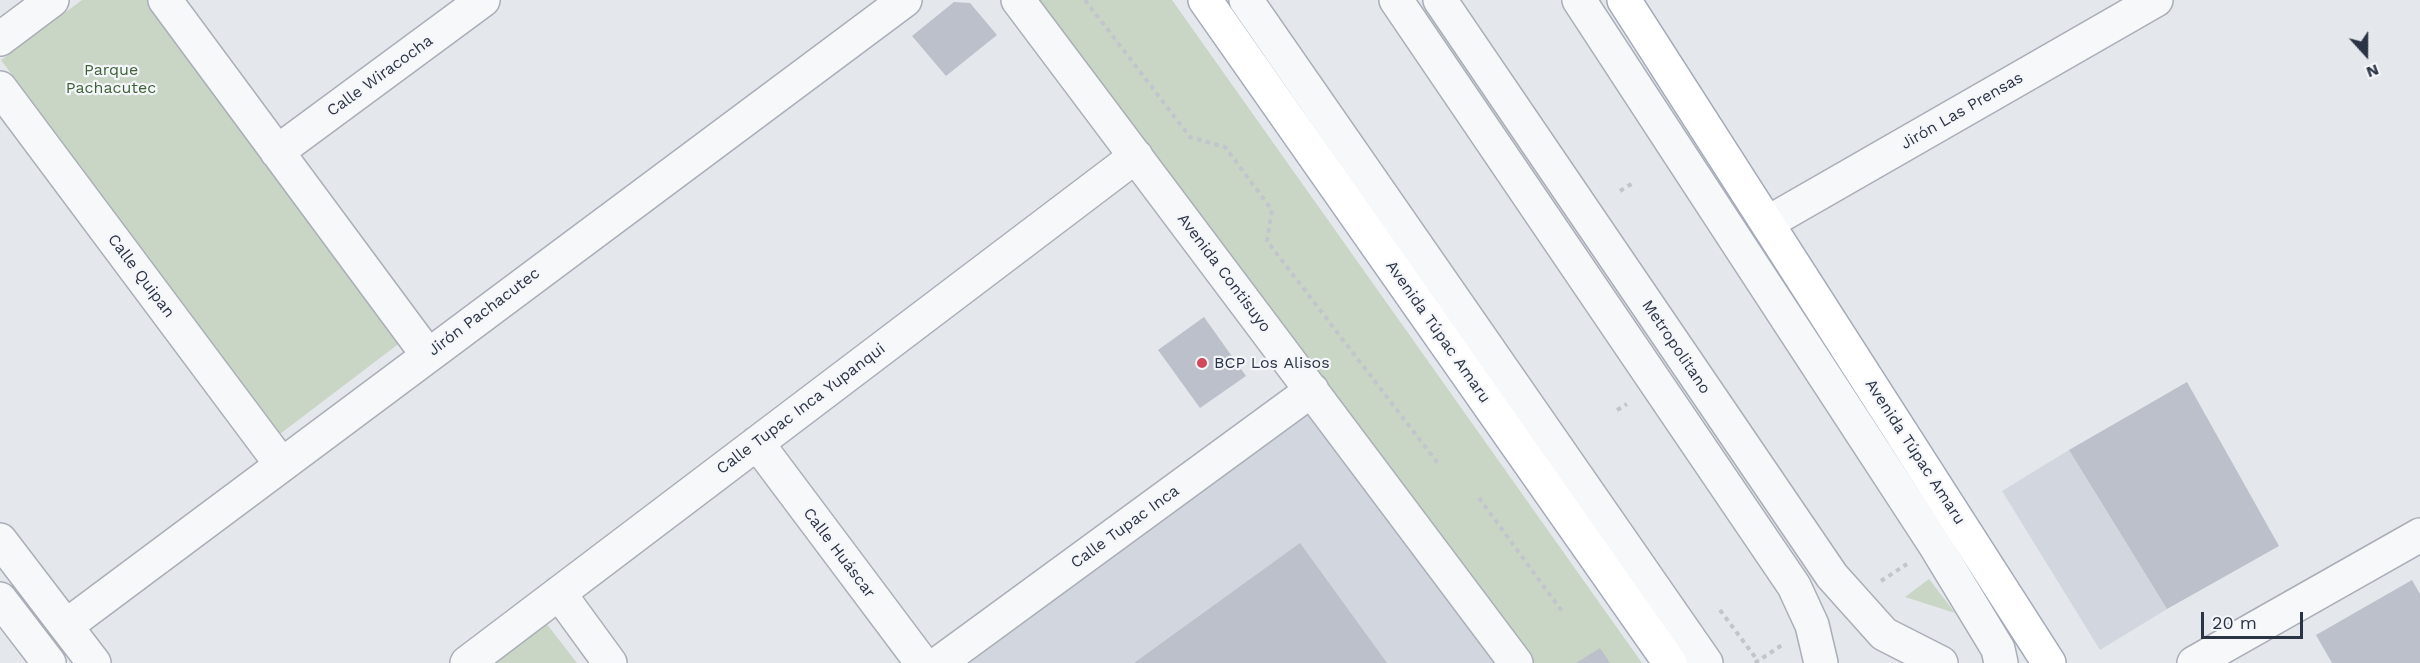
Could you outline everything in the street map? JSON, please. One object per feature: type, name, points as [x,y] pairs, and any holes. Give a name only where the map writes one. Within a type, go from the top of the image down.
[{"type":"main road","name":"Avenida Túpac Amaru","points":[[1205,0],[1670,663]]},
{"type":"main road","name":"Avenida Túpac Amaru","points":[[1624,0],[2049,663]]},
{"type":"street","points":[[0,39],[52,0]]},
{"type":"street","points":[[165,0],[427,354]]},
{"type":"street","name":"Calle Wiracocha","points":[[277,152],[483,0]]},
{"type":"street","name":"Jirón Pachacutec","points":[[66,626],[427,354],[905,0]]},
{"type":"street","name":"Avenida Contisuyo","points":[[1017,0],[1516,663]]},
{"type":"street","points":[[1246,0],[1706,663]]},
{"type":"street","points":[[1396,0],[1794,586],[1812,625],[1821,663]]},
{"type":"street","name":"Metropolitano","points":[[1440,0],[1832,576],[1884,634],[1941,663]]},
{"type":"street","points":[[1579,0],[1935,545],[1998,649],[2001,663]]},
{"type":"street","name":"Jirón Las Prensas","points":[[1768,222],[2156,0]]},
{"type":"street","name":"Calle Quipan","points":[[0,88],[281,464]]},
{"type":"street","name":"Calle Tupac Inca Yupanqui","points":[[467,663],[1136,156]]},
{"type":"street","name":"Calle Tupac Inca","points":[[939,663],[1312,390]]},
{"type":"street","name":"Calle Huáscar","points":[[757,443],[922,663]]},
{"type":"street","points":[[2194,663],[2420,535]]},
{"type":"street","points":[[0,540],[94,663]]},
{"type":"street","points":[[559,593],[610,663]]},
{"type":"street","points":[[0,599],[49,663]]},
{"type":"street","points":[[1899,663],[1913,660],[1941,663]]},
{"type":"path","points":[[1086,0],[1190,137],[1225,147],[1272,210],[1267,241],[1440,466]]},
{"type":"path","points":[[1620,191],[1633,183]]},
{"type":"path","points":[[1617,410],[1627,404]]},
{"type":"path","points":[[1479,498],[1564,614]]},
{"type":"path","points":[[1720,610],[1758,661]]},
{"type":"shaded area","points":[[1310,408],[1497,663],[964,663]]},
{"type":"shaded area","points":[[2069,450],[2167,609],[2100,650],[2002,491]]},
{"type":"green space","name":"Parque Pachacutec","points":[[82,0],[147,0],[401,342],[280,434],[1,60]]},
{"type":"green space","points":[[1036,0],[1172,0],[1642,663],[1534,663]]},
{"type":"green space","points":[[1929,579],[1955,613],[1905,597]]},
{"type":"green space","points":[[546,623],[577,663],[492,663]]},
{"type":"building","points":[[954,2],[970,3],[997,35],[946,76],[912,36]]},
{"type":"building","name":"BCP Los Alisos","points":[[1204,317],[1246,376],[1200,408],[1158,350]]},
{"type":"building","points":[[2187,382],[2279,546],[2167,609],[2069,450]]},
{"type":"building","points":[[1300,543],[1387,663],[1134,663]]},
{"type":"building","points":[[2412,580],[2420,594],[2420,663],[2332,663],[2316,635]]},
{"type":"building","points":[[1600,648],[1610,663],[1576,663]]},
{"type":"place","name":"BCP Los Alisos","points":[[1202,363]]}]
